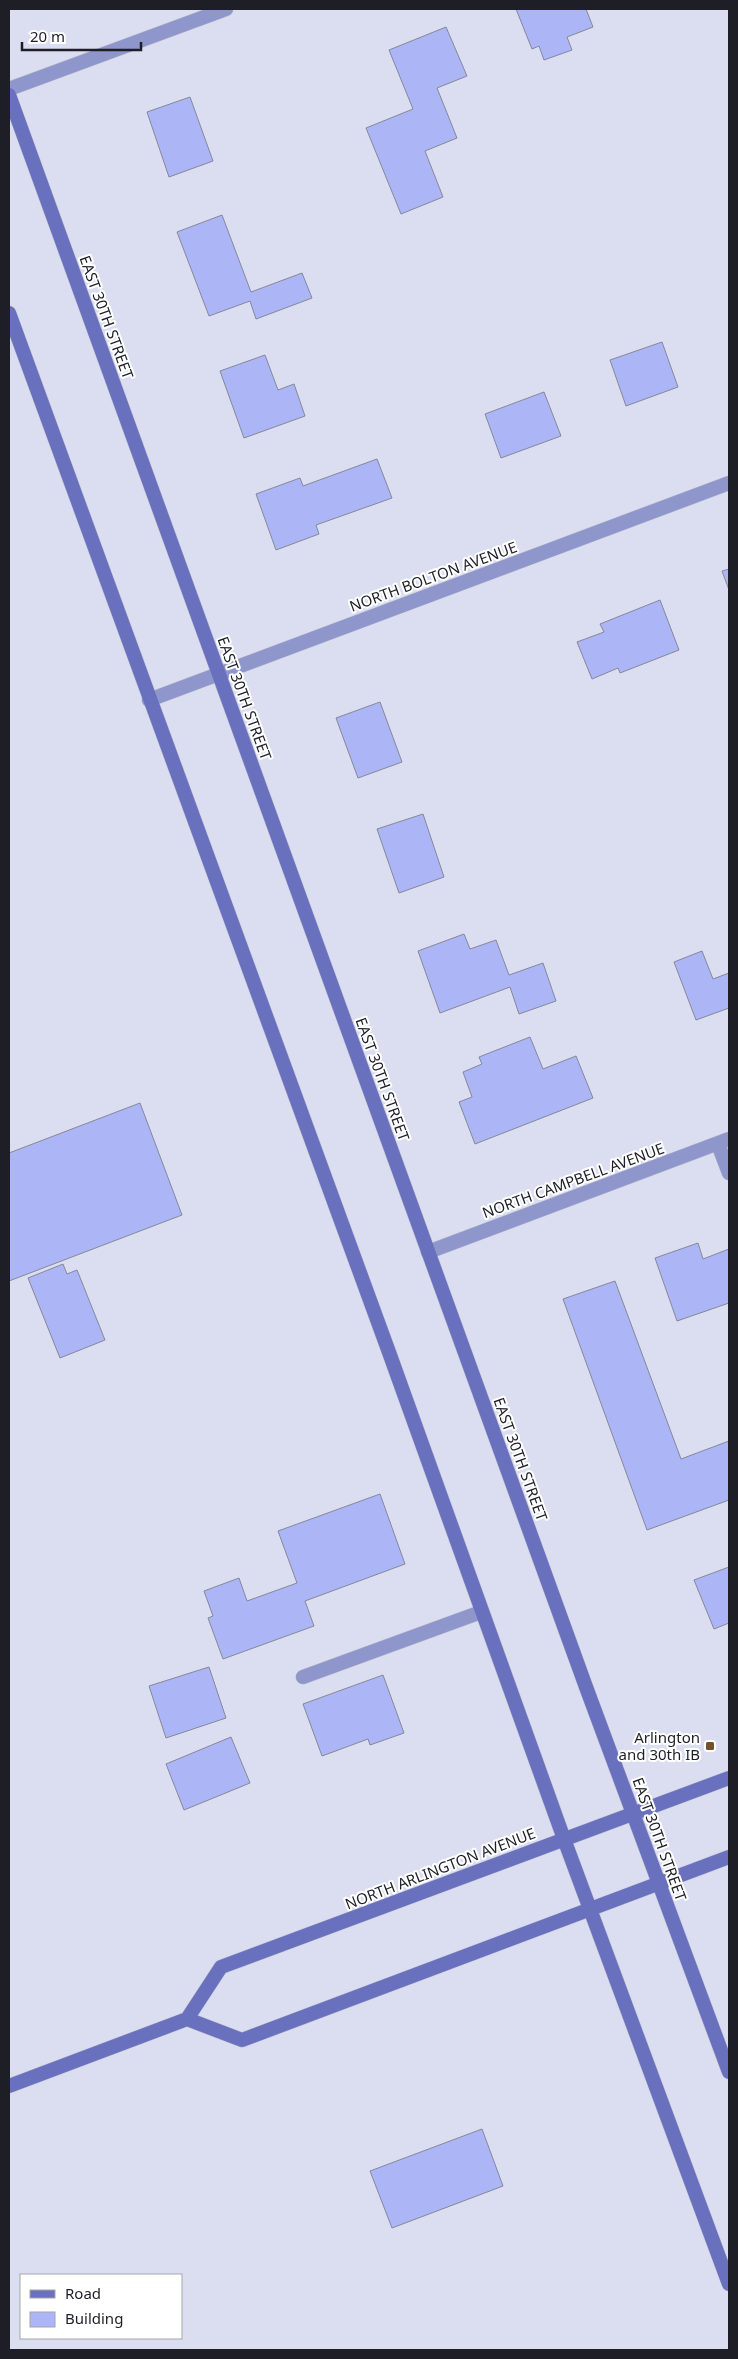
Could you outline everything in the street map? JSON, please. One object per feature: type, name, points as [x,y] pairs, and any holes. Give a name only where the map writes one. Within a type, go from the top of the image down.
[{"type":"main road","name":"EAST 30TH STREET","points":[[9,95],[428,1252],[729,2072]]},
{"type":"main road","points":[[9,313],[390,1356],[481,1612],[729,2284]]},
{"type":"main road","name":"NORTH ARLINGTON AVENUE","points":[[187,2019],[221,1967],[729,1778]]},
{"type":"main road","points":[[9,2086],[187,2019],[242,2040],[729,1857]]},
{"type":"street","points":[[9,88],[226,9]]},
{"type":"street","name":"NORTH BOLTON AVENUE","points":[[149,700],[729,483]]},
{"type":"street","points":[[724,1142],[729,1173]]},
{"type":"street","name":"NORTH CAMPBELL AVENUE","points":[[428,1252],[724,1142]]},
{"type":"street","points":[[304,1677],[481,1612]]},
{"type":"building","points":[[516,9],[586,9],[593,27],[567,37],[572,50],[544,60],[539,46],[532,49]]},
{"type":"building","points":[[446,27],[467,76],[437,88],[457,138],[425,151],[443,197],[401,214],[366,128],[413,109],[389,50]]},
{"type":"building","points":[[190,97],[213,161],[169,177],[147,112]]},
{"type":"building","points":[[222,215],[251,292],[302,273],[312,298],[256,319],[250,301],[209,316],[177,232]]},
{"type":"building","points":[[662,342],[678,387],[626,406],[610,360]]},
{"type":"building","points":[[265,355],[278,390],[294,384],[305,416],[244,438],[220,371]]},
{"type":"building","points":[[544,392],[561,436],[501,458],[485,414]]},
{"type":"building","points":[[377,459],[392,498],[316,525],[319,534],[276,550],[256,494],[300,478],[303,486]]},
{"type":"building","points":[[729,569],[729,590],[722,571]]},
{"type":"building","points":[[660,600],[679,650],[620,673],[618,668],[592,679],[577,642],[604,632],[600,624]]},
{"type":"building","points":[[380,702],[402,762],[358,778],[336,718]]},
{"type":"building","points":[[423,814],[444,877],[399,893],[377,829]]},
{"type":"building","points":[[464,934],[470,949],[496,940],[509,975],[543,963],[556,1001],[519,1014],[510,987],[440,1013],[418,951]]},
{"type":"building","points":[[702,951],[713,979],[729,973],[729,1008],[696,1020],[674,962]]},
{"type":"building","points":[[530,1037],[543,1069],[576,1056],[593,1098],[475,1144],[459,1102],[472,1097],[463,1072],[482,1064],[479,1057]]},
{"type":"building","points":[[140,1103],[182,1215],[9,1281],[9,1153]]},
{"type":"building","points":[[698,1243],[703,1259],[729,1249],[729,1303],[677,1321],[655,1258]]},
{"type":"building","points":[[63,1264],[67,1274],[77,1270],[105,1340],[60,1358],[28,1278]]},
{"type":"building","points":[[615,1281],[681,1459],[729,1441],[729,1500],[647,1530],[563,1299]]},
{"type":"building","points":[[380,1494],[405,1564],[305,1601],[314,1626],[223,1659],[208,1618],[213,1616],[204,1591],[239,1578],[247,1601],[297,1583],[278,1531]]},
{"type":"building","points":[[729,1567],[729,1623],[714,1629],[694,1580]]},
{"type":"building","points":[[209,1667],[226,1718],[166,1738],[149,1686]]},
{"type":"building","points":[[383,1675],[404,1733],[370,1745],[368,1739],[322,1756],[303,1704]]},
{"type":"building","points":[[231,1737],[250,1783],[184,1810],[166,1764]]},
{"type":"building","points":[[482,2129],[503,2186],[392,2228],[370,2171]]},
{"type":"place","name":"Arlington and 30th IB","points":[[710,1746]]}]
